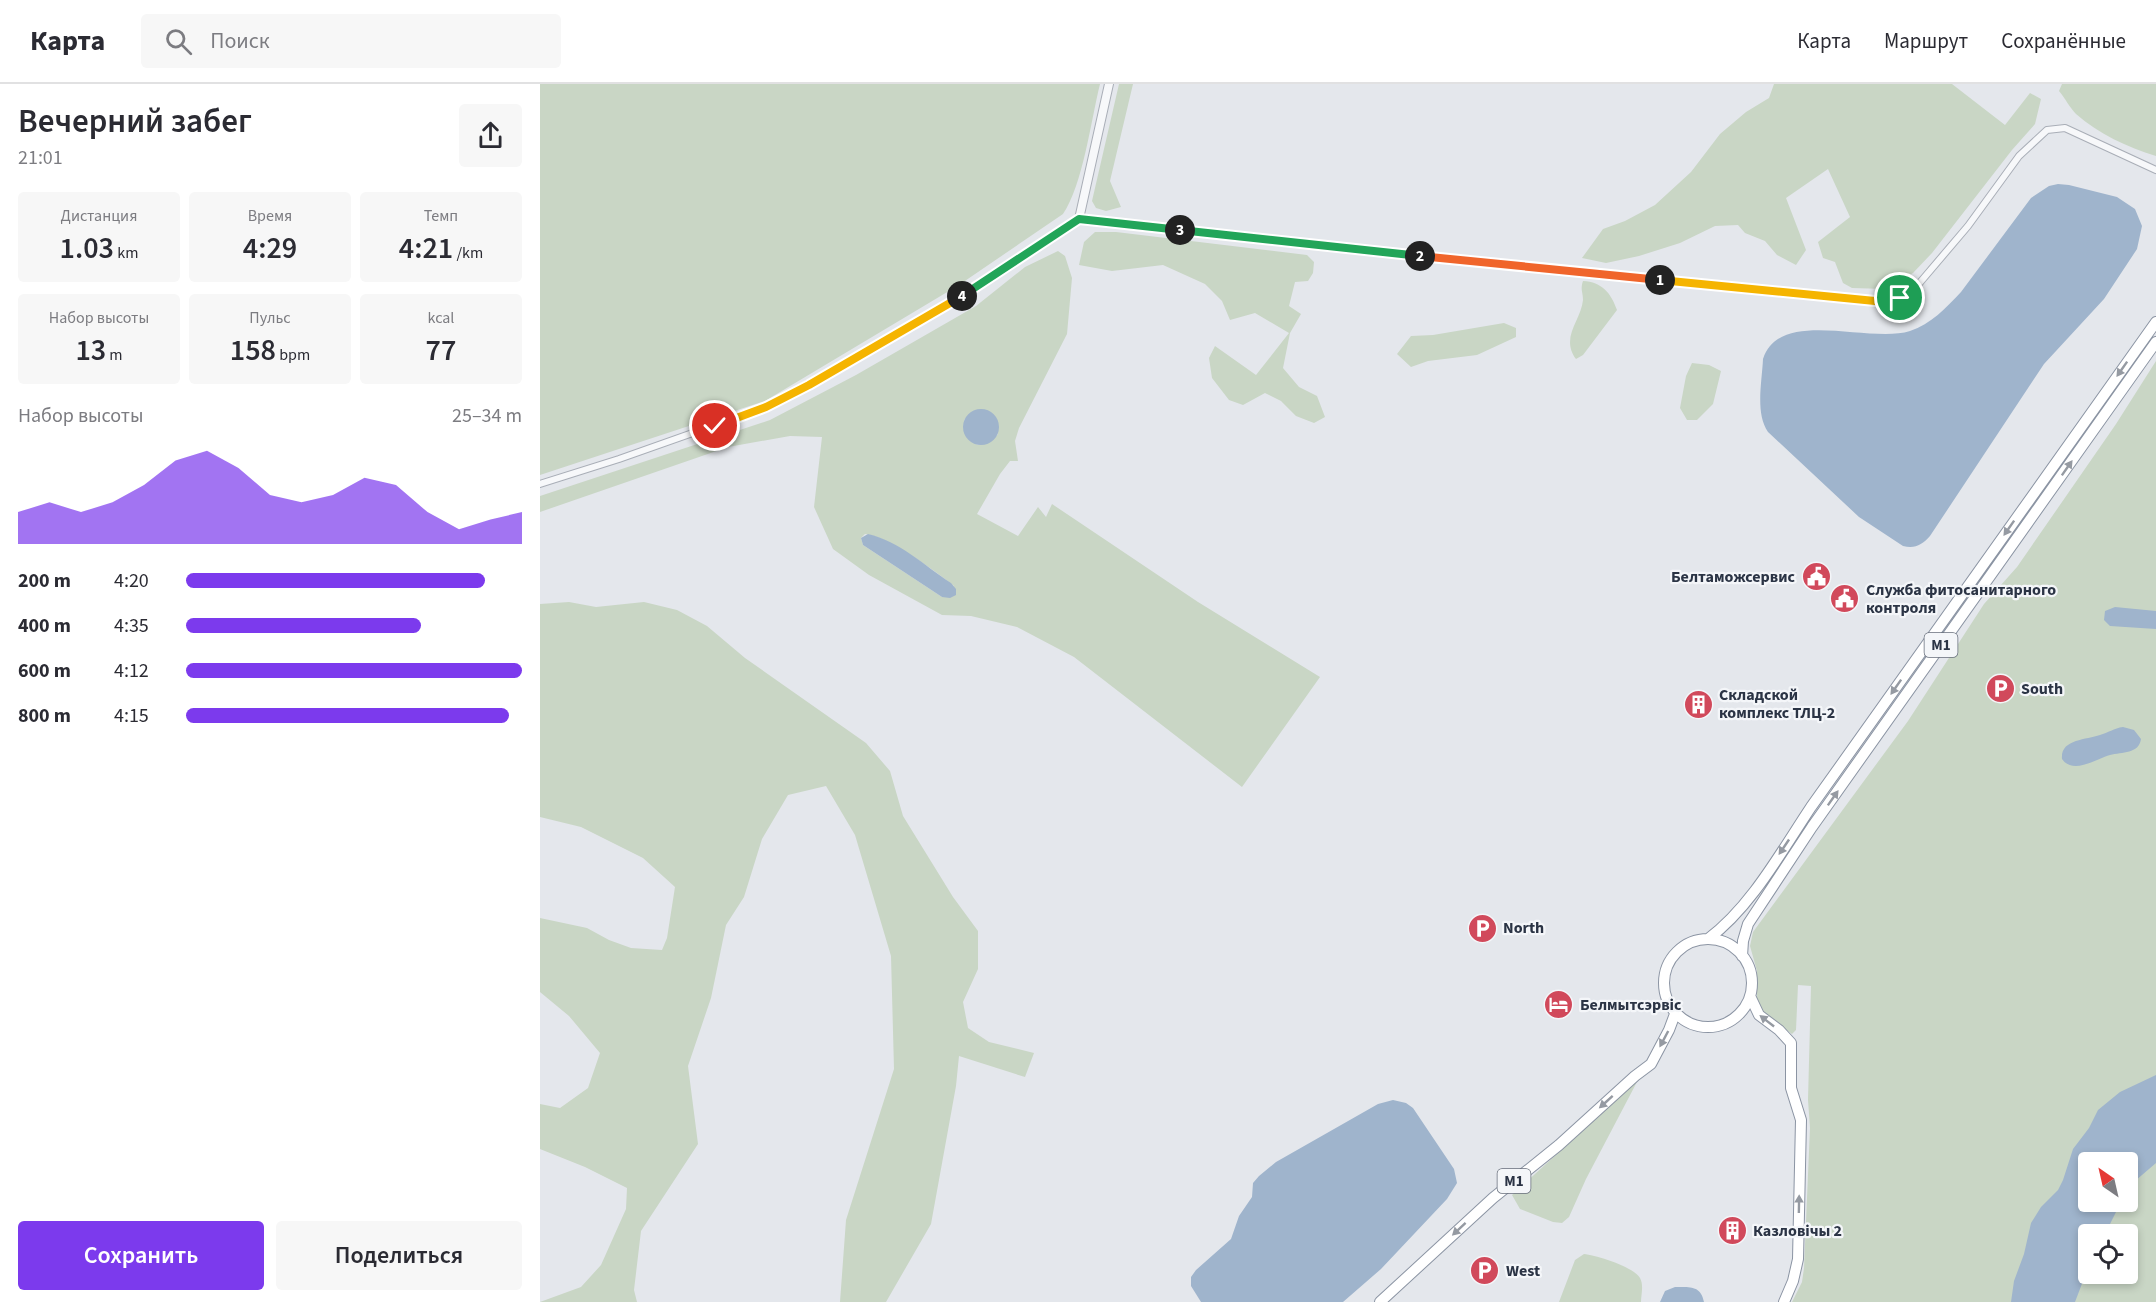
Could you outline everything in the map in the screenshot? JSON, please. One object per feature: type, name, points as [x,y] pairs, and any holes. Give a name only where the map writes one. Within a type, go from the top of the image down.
[{"type":"highway","name":"М1","points":[[1380,1302],[1493,1198],[1559,1145],[1651,1064],[1675,1014],[1664,992],[1666,968],[1672,957],[1682,947],[1696,940],[1708,939],[1729,922],[1768,871],[1811,807],[2156,322]]},
{"type":"highway","name":"М1","points":[[1750,996],[1751,971],[1742,956],[1748,924],[1812,827],[2156,342]]},
{"type":"highway","points":[[1708,939],[1726,943],[1742,956]]},
{"type":"highway","points":[[1675,1014],[1696,1026],[1707,1028],[1719,1026],[1730,1022],[1739,1014],[1750,996]]},
{"type":"highway","points":[[1750,996],[1759,1015],[1779,1030],[1791,1043],[1791,1088],[1801,1120],[1798,1259],[1793,1281],[1784,1302]]},
{"type":"street","points":[[1079,219],[1109,84]]},
{"type":"street","points":[[540,484],[672,441],[766,407],[921,321],[1079,219],[1401,254],[1875,301],[1900,298],[1917,286],[1968,226],[2019,156],[2047,130],[2065,128],[2156,170]]},
{"type":"green space","points":[[540,84],[1100,84],[1081,170],[1070,202],[1063,214],[959,285],[765,401],[540,475]]},
{"type":"green space","points":[[1119,84],[1133,84],[1110,181],[1121,207],[1106,211],[1096,208],[1092,201]]},
{"type":"green space","points":[[1774,84],[1952,84],[2005,125],[2030,93],[2041,99],[2035,124],[1932,253],[1913,273],[1885,289],[1852,288],[1843,283],[1835,262],[1823,258],[1818,242],[1850,217],[1828,169],[1786,198],[1806,250],[1796,265],[1777,255],[1765,241],[1745,233],[1738,225],[1715,226],[1680,243],[1639,256],[1606,263],[1582,258],[1603,229],[1625,221],[1655,205],[1691,172],[1720,134],[1746,112],[1769,98]]},
{"type":"green space","points":[[2062,84],[2156,84],[2156,156],[2094,128],[2074,112],[2059,91]]},
{"type":"green space","points":[[1095,232],[1116,232],[1307,255],[1314,262],[1313,273],[1308,281],[1295,282],[1289,306],[1301,314],[1290,333],[1283,368],[1299,387],[1317,396],[1325,417],[1314,423],[1296,416],[1281,401],[1265,393],[1243,405],[1229,400],[1212,378],[1209,358],[1215,346],[1256,375],[1289,333],[1255,313],[1230,320],[1222,301],[1205,284],[1163,265],[1112,271],[1079,265],[1084,242]]},
{"type":"green space","points":[[1058,251],[1065,256],[1072,278],[1067,334],[1019,428],[1015,441],[1018,461],[1010,461],[977,514],[1018,536],[1038,507],[1046,517],[1052,504],[1198,602],[1320,677],[1242,787],[1074,657],[1017,627],[971,616],[942,615],[869,575],[833,549],[814,507],[822,437],[790,436],[728,447],[540,512],[540,496],[770,420],[856,375],[976,306],[1025,267]],"holes":[[[975,410],[998,434],[989,442],[977,445],[964,420]],[[865,534],[875,536],[898,547],[954,586],[942,597],[863,545],[861,538]]]},
{"type":"green space","points":[[1583,281],[1601,286],[1612,298],[1617,310],[1583,355],[1576,359],[1570,343],[1583,300]]},
{"type":"green space","points":[[1504,323],[1516,328],[1516,337],[1477,355],[1428,361],[1411,367],[1397,354],[1411,336],[1433,335]]},
{"type":"green space","points":[[2156,361],[2156,1302],[1792,1302],[1802,1282],[1804,1268],[1810,1128],[1808,1100],[1811,986],[1798,985],[1796,1030],[1792,1034],[1762,1012],[1757,1000],[1757,971],[1750,946],[1753,932],[1908,721],[1984,604],[2017,567],[2116,424]]},
{"type":"green space","points":[[1692,363],[1709,365],[1721,371],[1713,404],[1697,420],[1687,420],[1680,408],[1686,376]]},
{"type":"green space","points":[[569,602],[596,607],[644,602],[677,610],[707,626],[745,658],[866,743],[890,771],[903,816],[953,897],[978,931],[978,969],[963,1002],[968,1028],[989,1042],[1034,1053],[1025,1077],[959,1056],[956,1086],[931,1224],[886,1302],[840,1302],[846,1220],[894,1069],[891,956],[855,835],[826,786],[788,795],[762,839],[744,897],[726,925],[711,998],[688,1066],[698,1144],[641,1231],[634,1290],[637,1302],[540,1302],[581,1287],[601,1265],[626,1209],[627,1188],[585,1167],[540,1149],[540,1104],[560,1108],[588,1088],[600,1053],[569,1016],[540,992],[540,918],[587,928],[609,940],[631,948],[662,950],[667,938],[675,887],[643,858],[581,827],[540,817],[540,604]]},
{"type":"green space","points":[[1638,1080],[1586,1179],[1569,1217],[1562,1223],[1553,1222],[1520,1209],[1512,1195]]},
{"type":"green space","points":[[1584,1254],[1614,1262],[1636,1274],[1642,1284],[1641,1302],[1559,1302],[1575,1260]]},
{"type":"water","points":[[2058,184],[2117,197],[2135,209],[2142,226],[2137,249],[2104,299],[2044,364],[1930,536],[1918,545],[1903,546],[1859,517],[1768,432],[1760,407],[1763,359],[1773,343],[1787,335],[1828,330],[1893,334],[1910,331],[1925,324],[1944,310],[1961,292],[2031,198],[2049,186]]},
{"type":"water","points":[[981,409],[994,414],[999,427],[994,440],[981,445],[968,440],[963,427],[968,414]]},
{"type":"water","points":[[868,534],[890,542],[911,555],[951,583],[956,589],[956,595],[950,598],[942,597],[863,545],[861,538]]},
{"type":"water","points":[[2115,607],[2156,611],[2156,629],[2110,626],[2104,620],[2105,611]]},
{"type":"water","points":[[2123,727],[2134,730],[2141,739],[2140,744],[2133,750],[2078,766],[2067,764],[2062,759],[2062,752],[2069,744]]},
{"type":"water","points":[[2156,1075],[2156,1163],[2138,1178],[2138,1152],[2078,1152],[2078,1212],[2116,1212],[2110,1224],[2078,1224],[2078,1284],[2082,1284],[2075,1302],[2011,1302],[2014,1281],[2024,1254],[2031,1223],[2041,1207],[2058,1190],[2073,1149],[2089,1128],[2098,1110],[2120,1092]]},
{"type":"water","points":[[1393,1100],[1406,1103],[1413,1108],[1454,1169],[1457,1183],[1447,1199],[1381,1269],[1343,1302],[1201,1302],[1191,1286],[1191,1277],[1231,1239],[1239,1216],[1252,1197],[1253,1183],[1259,1176],[1276,1162],[1378,1104]]},
{"type":"water","points":[[1675,1287],[1694,1288],[1700,1292],[1704,1302],[1660,1302],[1665,1291]]},
{"type":"place","name":"Белтаможсервис","points":[[1816,577]]},
{"type":"place","name":"Служба фитосанитарного контроля","points":[[1845,599]]},
{"type":"place","name":"South","points":[[2000,689]]},
{"type":"place","name":"Складской комплекс ТЛЦ-2","points":[[1698,704]]},
{"type":"place","name":"North","points":[[1482,928]]},
{"type":"place","name":"Белмытсэрвіс","points":[[1559,1005]]},
{"type":"place","name":"Казловічы 2","points":[[1732,1231]]},
{"type":"place","name":"West","points":[[1485,1271]]},
{"type":"route","points":[[715,426],[766,407],[809,385],[921,321],[1079,219],[1401,254],[1875,301],[1900,298]]}]
